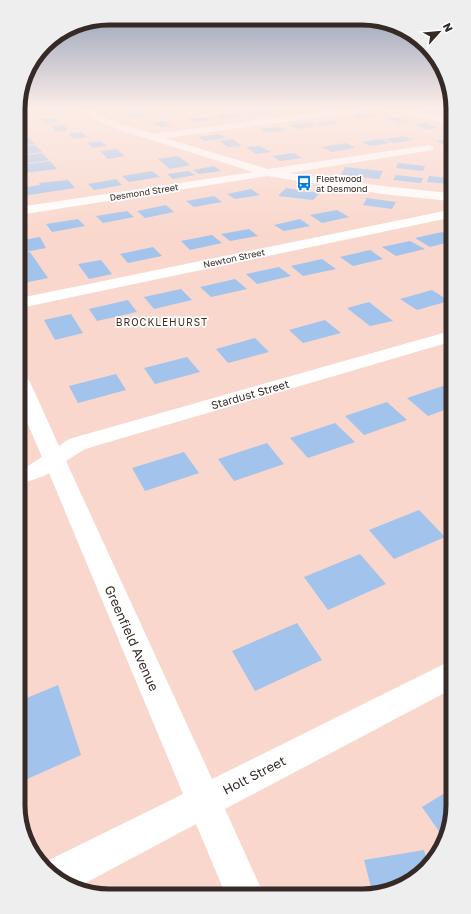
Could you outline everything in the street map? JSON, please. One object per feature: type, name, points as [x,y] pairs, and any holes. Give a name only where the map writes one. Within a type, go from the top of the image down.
[{"type":"street","points":[[191,150],[268,174],[382,190],[446,197]]},
{"type":"street","name":"Desmond Street","points":[[25,210],[419,150]]},
{"type":"street","name":"Newton Street","points":[[25,302],[446,215]]},
{"type":"street","name":"Stardust Street","points":[[25,475],[36,472],[77,444],[446,337]]},
{"type":"street","name":"Greenfield Avenue","points":[[25,393],[242,889]]},
{"type":"street","name":"Holt Street","points":[[61,874],[446,677]]},
{"type":"building","points":[[25,150],[40,150],[42,152],[25,154]]},
{"type":"building","points":[[117,150],[125,156],[108,159],[100,151]]},
{"type":"building","points":[[250,150],[267,150],[271,152],[256,154]]},
{"type":"building","points":[[327,150],[346,150],[332,152]]},
{"type":"building","points":[[42,153],[49,160],[25,163],[25,155]]},
{"type":"building","points":[[294,153],[302,158],[280,161],[272,156]]},
{"type":"building","points":[[178,156],[190,165],[170,169],[158,159]]},
{"type":"building","points":[[50,161],[57,169],[25,173],[25,164]]},
{"type":"building","points":[[398,163],[425,166],[423,171],[396,168]]},
{"type":"building","points":[[214,166],[221,171],[199,174],[193,170]]},
{"type":"building","points":[[345,167],[383,171],[379,179],[341,175]]},
{"type":"building","points":[[152,171],[160,177],[129,182],[122,176]]},
{"type":"building","points":[[189,171],[195,175],[173,179],[167,174]]},
{"type":"building","points":[[396,175],[423,178],[421,183],[393,180]]},
{"type":"building","points":[[429,176],[446,178],[446,184],[427,182]]},
{"type":"building","points":[[116,179],[122,185],[94,190],[88,184]]},
{"type":"building","points":[[68,180],[75,188],[25,196],[25,187],[40,185],[39,183]]},
{"type":"building","points":[[286,188],[320,193],[313,200],[278,196]]},
{"type":"building","points":[[251,189],[260,195],[235,199],[227,194]]},
{"type":"building","points":[[214,196],[222,202],[194,207],[186,201]]},
{"type":"building","points":[[367,198],[396,202],[392,209],[363,205]]},
{"type":"building","points":[[166,205],[174,212],[145,218],[137,211]]},
{"type":"building","points":[[337,210],[349,217],[322,223],[310,215]]},
{"type":"building","points":[[127,211],[134,217],[103,223],[96,216]]},
{"type":"building","points":[[78,219],[85,226],[52,232],[46,224]]},
{"type":"building","points":[[300,219],[310,226],[284,231],[274,225]]},
{"type":"building","points":[[249,229],[258,236],[230,241],[221,234]]},
{"type":"building","points":[[442,232],[446,234],[446,243],[430,247],[415,238]]},
{"type":"building","points":[[212,235],[222,243],[190,250],[181,241]]},
{"type":"building","points":[[40,237],[46,248],[25,252],[25,240]]},
{"type":"building","points":[[410,241],[425,249],[396,256],[382,247]]},
{"type":"building","points":[[153,247],[162,256],[128,263],[120,254]]},
{"type":"building","points":[[370,250],[383,259],[353,266],[340,257]]},
{"type":"building","points":[[30,252],[48,278],[25,283],[25,253]]},
{"type":"building","points":[[322,259],[336,269],[303,276],[291,266]]},
{"type":"building","points":[[101,260],[112,274],[89,279],[78,264]]},
{"type":"building","points":[[279,267],[291,276],[257,284],[246,274]]},
{"type":"building","points":[[235,279],[247,289],[211,297],[200,287]]},
{"type":"building","points":[[181,289],[192,300],[154,309],[144,297]]},
{"type":"building","points":[[432,290],[446,299],[446,302],[417,310],[400,299]]},
{"type":"building","points":[[128,300],[137,312],[97,321],[89,309]]},
{"type":"building","points":[[369,302],[393,321],[370,326],[347,308]]},
{"type":"building","points":[[71,314],[83,333],[55,340],[44,320]]},
{"type":"building","points":[[325,320],[341,333],[303,343],[289,330]]},
{"type":"building","points":[[255,338],[269,352],[228,363],[216,349]]},
{"type":"building","points":[[187,357],[200,372],[155,384],[144,368]]},
{"type":"building","points":[[116,374],[126,390],[78,403],[69,386]]},
{"type":"building","points":[[446,385],[446,409],[428,416],[407,398]]},
{"type":"building","points":[[387,402],[407,420],[364,435],[345,416]]},
{"type":"building","points":[[335,423],[355,442],[308,458],[290,438]]},
{"type":"building","points":[[267,443],[284,464],[234,481],[218,459]]},
{"type":"building","points":[[184,452],[199,473],[145,491],[132,468]]},
{"type":"building","points":[[419,510],[445,537],[394,559],[369,530]]},
{"type":"building","points":[[360,554],[386,584],[328,610],[304,577]]},
{"type":"building","points":[[297,623],[322,660],[255,691],[232,651]]},
{"type":"building","points":[[58,685],[81,755],[25,780],[25,699]]},
{"type":"building","points":[[446,792],[446,810],[441,834],[422,807]]},
{"type":"building","points":[[424,850],[426,859],[409,875],[389,885],[371,888],[364,860]]},
{"type":"place","name":"Fleetwood at Desmond","points":[[304,183]]},
{"type":"district","name":"BROCKLEHURST","points":[[162,322]]}]
